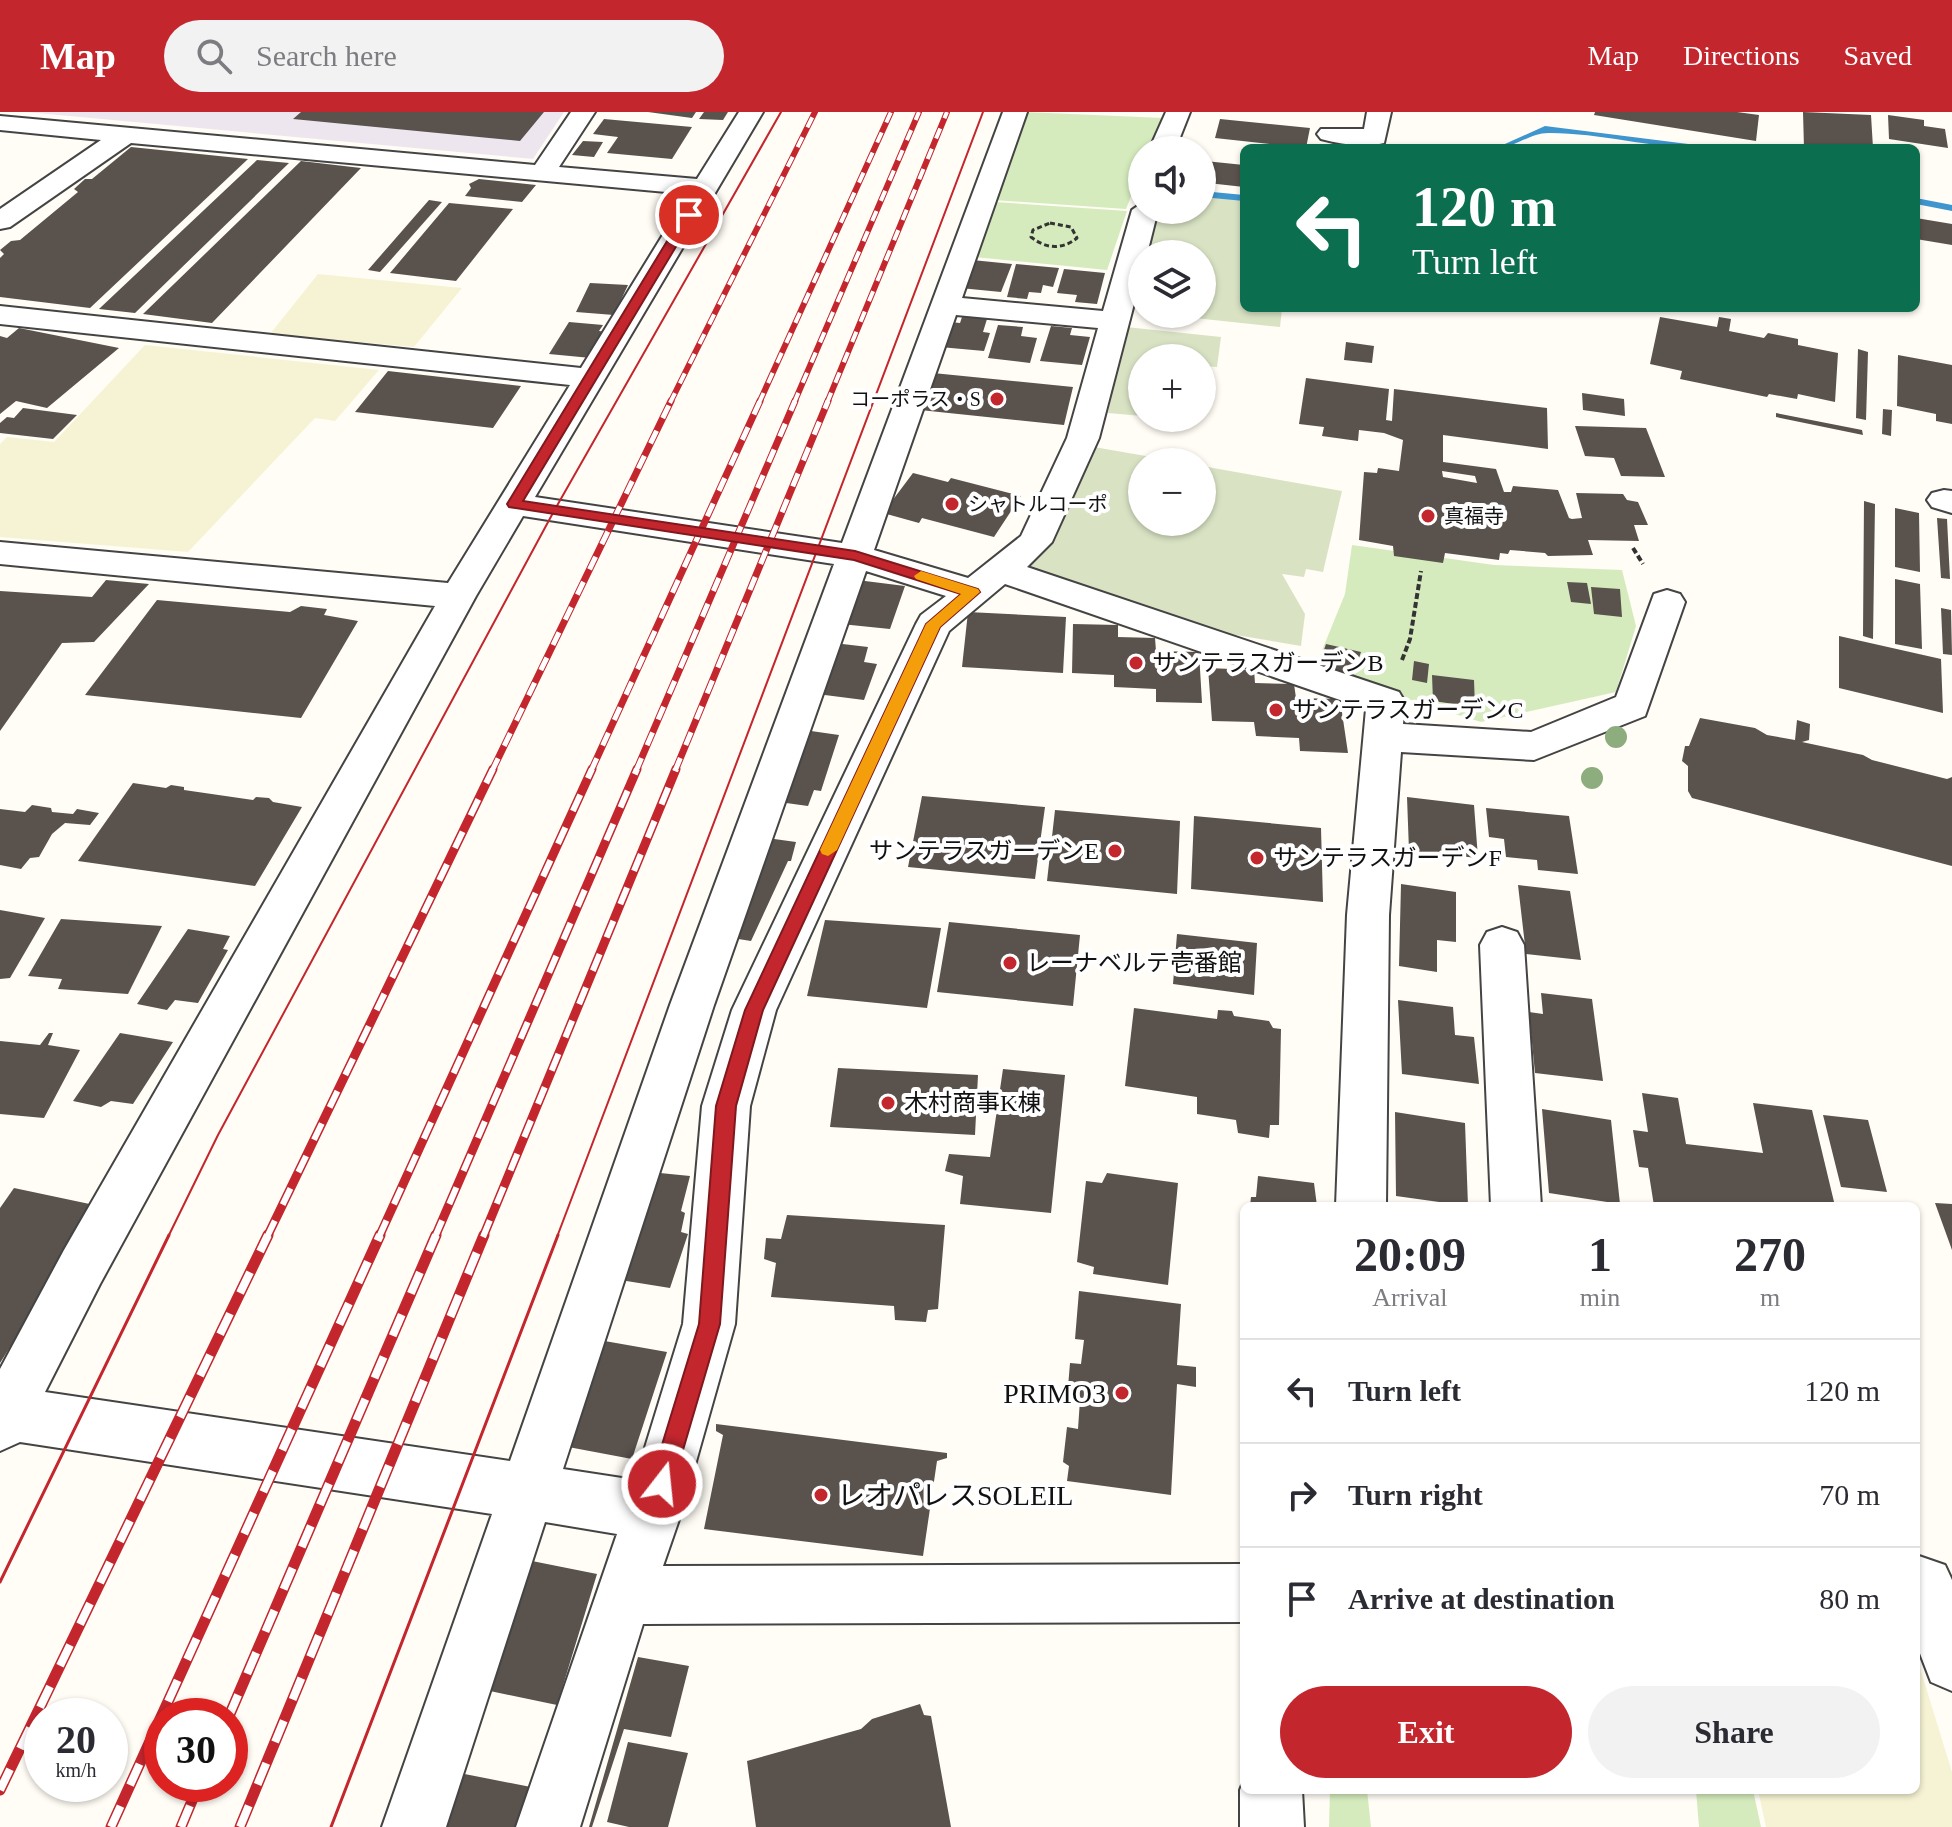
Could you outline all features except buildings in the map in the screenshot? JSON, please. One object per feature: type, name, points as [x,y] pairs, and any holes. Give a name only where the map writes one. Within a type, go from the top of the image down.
[{"type":"street","points":[[0,221],[176,112]]},
{"type":"street","points":[[542,173],[583,112]]},
{"type":"street","points":[[654,1511],[2,1416],[82,1267],[458,596],[751,112]]},
{"type":"street","points":[[414,1827],[692,1005],[1015,112]]},
{"type":"street","points":[[1167,136],[1176,112]]},
{"type":"street","points":[[1330,134],[1375,138],[1379,112]]},
{"type":"street","points":[[0,123],[705,188]]},
{"type":"street","points":[[548,1827],[623,1595],[654,1511],[709,1324],[726,1106],[754,1010],[934,624],[1035,542],[1083,438],[1141,224]]},
{"type":"street","points":[[946,305],[1115,321]]},
{"type":"street","points":[[0,315],[591,378]]},
{"type":"street","points":[[514,504],[855,556],[986,581],[1386,720],[1534,746],[1632,706],[1667,602]]},
{"type":"street","points":[[0,553],[458,596]]},
{"type":"street","points":[[1361,1202],[1368,915],[1386,720]]},
{"type":"street","points":[[1502,945],[1516,1202]]},
{"type":"street","points":[[1920,1584],[1925,1585],[1952,1661]]},
{"type":"street","points":[[623,1595],[1240,1593]]},
{"type":"street","points":[[1271,1794],[1272,1827]]},
{"type":"path","points":[[1050,223],[1065,225],[1077,234],[1074,242],[1054,247],[1039,244],[1031,237],[1033,230],[1050,223]]},
{"type":"path","points":[[1386,720],[1410,639],[1421,571]]},
{"type":"shaded area","points":[[26,112],[564,112],[533,159]]},
{"type":"shaded area","points":[[318,274],[462,288],[414,347],[270,334]]},
{"type":"shaded area","points":[[145,345],[379,370],[335,421],[315,418],[188,552],[0,537],[0,444],[7,437],[54,442]]},
{"type":"shaded area","points":[[1920,1668],[1952,1772],[1952,1827],[1766,1827],[1759,1794],[1920,1794]]},
{"type":"green space","points":[[1025,112],[1163,118],[1156,136],[1128,136],[1126,209],[994,200]]},
{"type":"green space","points":[[1216,197],[1240,199],[1240,312],[1282,312],[1280,327],[1216,320],[1216,240],[1146,240],[1150,224],[1216,224]]},
{"type":"green space","points":[[994,202],[1127,211],[1107,270],[974,257]]},
{"type":"green space","points":[[1126,327],[1221,337],[1217,367],[1216,344],[1128,344],[1128,415],[1108,413]]},
{"type":"green space","points":[[1094,447],[1128,453],[1128,536],[1216,536],[1216,468],[1342,491],[1323,572],[1306,569],[1304,577],[1282,574],[1305,614],[1301,646],[1206,630],[1021,571],[1056,538]]},
{"type":"green space","points":[[1352,545],[1494,565],[1622,570],[1636,626],[1616,692],[1481,722],[1314,670],[1345,594]]},
{"type":"green space","points":[[1330,1794],[1367,1794],[1371,1827],[1329,1827]]},
{"type":"green space","points":[[1696,1794],[1754,1794],[1761,1827],[1699,1827]]},
{"type":"waterway","points":[[1510,144],[1545,129],[1664,144]]},
{"type":"waterway","points":[[1216,195],[1240,198]]},
{"type":"waterway","points":[[1920,202],[1952,208]]},
{"type":"tram line","points":[[168,1237],[218,1135],[554,511],[781,112]]},
{"type":"tram line","points":[[557,1237],[983,112]]},
{"type":"tram line","points":[[0,1582],[169,1235]]},
{"type":"tram line","points":[[331,1827],[558,1235]]},
{"type":"railway","points":[[670,403],[815,112]]},
{"type":"railway","points":[[759,403],[891,112]]},
{"type":"railway","points":[[794,403],[919,112]]},
{"type":"railway","points":[[827,403],[947,112]]},
{"type":"railway","points":[[492,771],[671,401]]},
{"type":"railway","points":[[591,771],[760,401]]},
{"type":"railway","points":[[636,771],[795,401]]},
{"type":"railway","points":[[675,771],[828,401]]},
{"type":"railway","points":[[267,1237],[493,769]]},
{"type":"railway","points":[[379,1237],[592,769]]},
{"type":"railway","points":[[435,1237],[637,769]]},
{"type":"railway","points":[[483,1237],[676,769]]},
{"type":"railway","points":[[0,1790],[268,1235]]},
{"type":"railway","points":[[111,1827],[380,1235]]},
{"type":"railway","points":[[237,1698],[436,1235]]},
{"type":"railway","points":[[240,1827],[484,1235]]},
{"type":"railway","points":[[181,1827],[191,1802]]},
{"type":"slow traffic","points":[[828,850],[934,624],[973,592],[921,576]]},
{"type":"place","name":"コーポラス・S","points":[[997,399]]},
{"type":"place","name":"シャトルコーポ","points":[[952,504]]},
{"type":"place","name":"真福寺","points":[[1428,516]]},
{"type":"place","name":"サンテラスガーデンB","points":[[1136,663]]},
{"type":"place","name":"サンテラスガーデンC","points":[[1276,710]]},
{"type":"place","name":"サンテラスガーデンE","points":[[1115,851]]},
{"type":"place","name":"サンテラスガーデンF","points":[[1257,858]]},
{"type":"place","name":"レーナベルテ壱番館","points":[[1010,963]]},
{"type":"place","name":"木村商事K棟","points":[[888,1103]]},
{"type":"place","name":"PRIMO3","points":[[1122,1393]]},
{"type":"place","name":"レオパレスSOLEIL","points":[[821,1495]]},
{"type":"route","points":[[662,1484],[709,1324],[726,1106],[754,1010],[934,624],[973,592],[855,556],[514,504],[689,215]]}]
